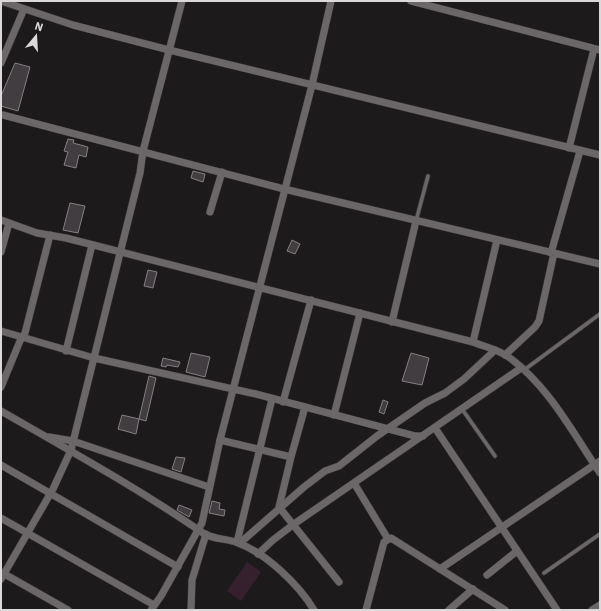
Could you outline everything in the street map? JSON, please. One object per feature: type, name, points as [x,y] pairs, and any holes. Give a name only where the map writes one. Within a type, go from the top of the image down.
[{"type":"street","points":[[1,1],[73,25],[168,50],[600,155]]},
{"type":"street","points":[[68,610],[2,575],[28,533],[50,493],[73,441],[140,173],[143,151],[168,50],[182,1]]},
{"type":"street","points":[[1,518],[153,608],[199,530],[220,440],[312,85],[331,1]]},
{"type":"street","points":[[411,1],[597,49],[569,148]]},
{"type":"street","points":[[1,63],[24,9]]},
{"type":"street","points":[[3,115],[284,189],[600,264]]},
{"type":"street","points":[[505,355],[535,327],[539,321],[553,253],[580,151]]},
{"type":"street","points":[[210,212],[222,172]]},
{"type":"street","points":[[1,220],[50,235],[473,342],[494,350],[505,355],[541,386],[597,463],[600,473]]},
{"type":"street","points":[[392,322],[416,221]]},
{"type":"street","points":[[1,252],[9,223]]},
{"type":"street","points":[[1,388],[25,333],[50,235]]},
{"type":"street","points":[[473,342],[497,240]]},
{"type":"street","points":[[66,351],[92,245]]},
{"type":"street","points":[[284,402],[311,300]]},
{"type":"street","points":[[334,415],[360,313]]},
{"type":"street","points":[[1,331],[94,358],[233,389],[415,436],[423,436]]},
{"type":"street","points":[[238,542],[325,471],[339,466],[388,428],[425,403],[445,393],[464,379],[494,350]]},
{"type":"street","points":[[258,554],[294,524],[523,369]]},
{"type":"street","points":[[238,542],[272,399]]},
{"type":"street","points":[[279,507],[305,407]]},
{"type":"street","points":[[1,411],[70,450],[206,534],[238,542],[258,554],[285,574],[305,594],[314,610]]},
{"type":"street","points":[[435,428],[557,610]]},
{"type":"street","points":[[46,436],[73,441],[209,487]]},
{"type":"street","points":[[220,440],[291,457]]},
{"type":"street","points":[[440,569],[597,463]]},
{"type":"street","points":[[1,465],[178,566]]},
{"type":"street","points":[[354,483],[388,539]]},
{"type":"street","points":[[279,507],[339,582]]},
{"type":"street","points":[[191,610],[192,580],[206,534]]},
{"type":"street","points":[[366,610],[384,542],[388,539],[394,539],[505,610]]},
{"type":"street","points":[[487,575],[517,551]]},
{"type":"street","points":[[449,610],[473,589]]},
{"type":"street","points":[[592,610],[600,605]]},
{"type":"lane","points":[[416,221],[428,176]]},
{"type":"lane","points":[[523,369],[600,314]]},
{"type":"lane","points":[[462,409],[495,456]]},
{"type":"lane","points":[[544,573],[600,534]]},
{"type":"shaded area","points":[[247,562],[261,572],[241,601],[227,591]]},
{"type":"building","points":[[15,63],[30,67],[18,111],[1,106],[1,96]]},
{"type":"building","points":[[68,139],[74,140],[73,143],[88,147],[86,157],[79,155],[76,168],[64,165],[68,152],[64,151]]},
{"type":"building","points":[[193,171],[205,174],[203,182],[191,178]]},
{"type":"building","points":[[70,203],[85,206],[78,233],[63,230]]},
{"type":"building","points":[[292,240],[300,244],[295,254],[287,251]]},
{"type":"building","points":[[148,270],[157,272],[153,288],[144,286]]},
{"type":"building","points":[[191,353],[210,357],[205,377],[186,372]]},
{"type":"building","points":[[411,353],[429,358],[422,385],[402,381]]},
{"type":"building","points":[[163,358],[180,362],[178,367],[167,365],[166,367],[161,366]]},
{"type":"building","points":[[149,376],[156,378],[146,421],[139,419]]},
{"type":"building","points":[[383,400],[388,402],[384,414],[379,412]]},
{"type":"building","points":[[122,415],[139,419],[136,434],[118,429]]},
{"type":"building","points":[[176,457],[185,458],[181,472],[172,469]]},
{"type":"building","points":[[212,501],[220,503],[219,509],[225,510],[224,516],[209,513]]},
{"type":"building","points":[[179,505],[192,510],[189,517],[177,510]]}]
